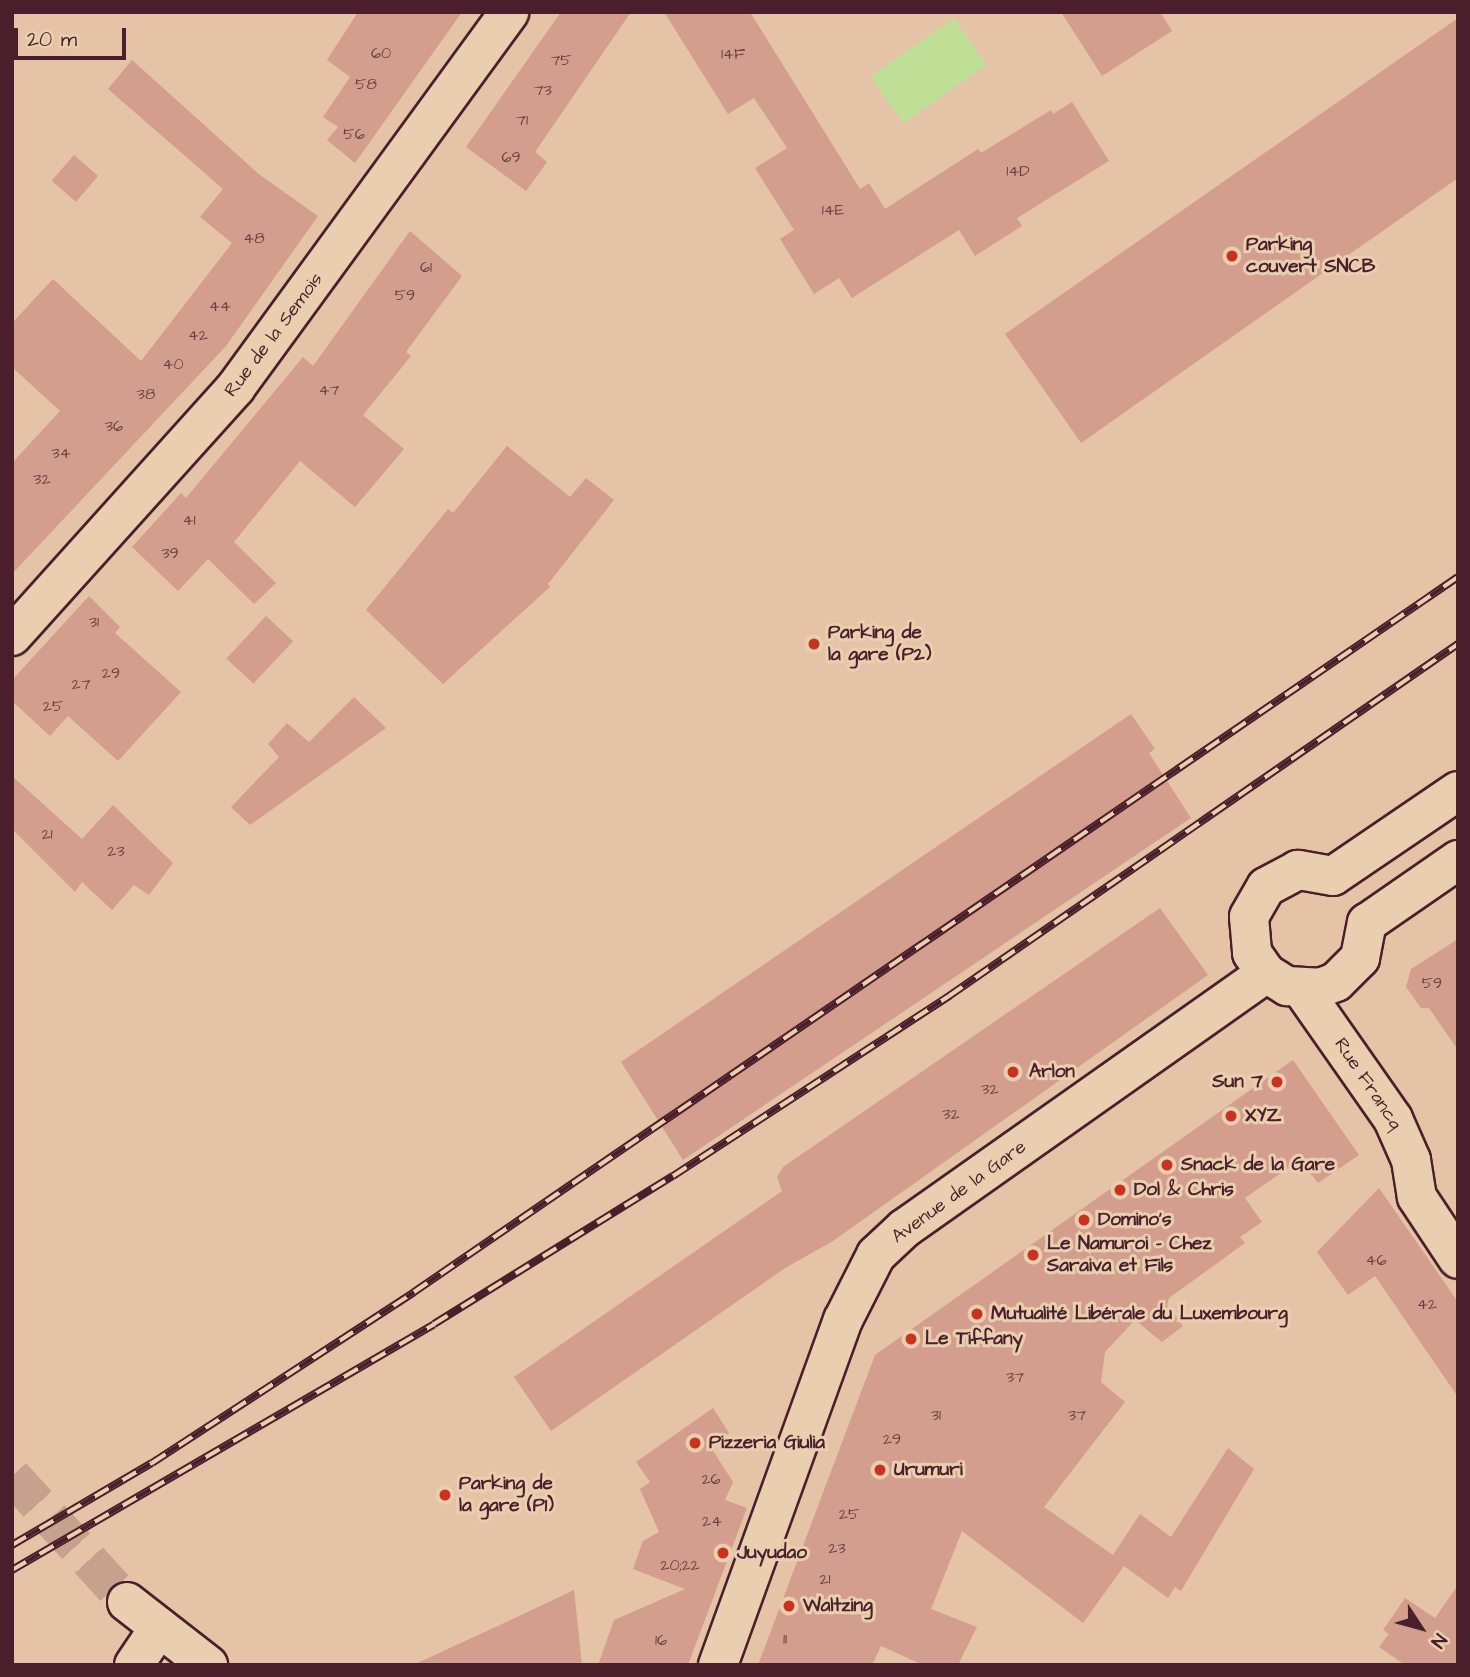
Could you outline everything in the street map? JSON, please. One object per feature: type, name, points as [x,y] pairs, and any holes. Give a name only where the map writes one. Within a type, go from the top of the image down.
[{"type":"main road","name":"Rue de la Semois","points":[[12,636],[236,387],[509,12]]},
{"type":"main road","points":[[1450,796],[1333,876],[1298,870],[1281,876],[1255,901],[1248,935],[1252,953],[1266,973],[1303,989],[1320,988],[1350,972],[1360,958],[1367,923],[1458,860]]},
{"type":"main road","name":"Avenue de la Gare","points":[[718,1665],[843,1320],[876,1255],[915,1221],[1266,973]]},
{"type":"main road","name":"Rue Francq","points":[[1303,989],[1393,1119],[1412,1160],[1417,1197],[1458,1259]]},
{"type":"main road","points":[[127,1602],[208,1665]]},
{"type":"main road","points":[[134,1665],[159,1628]]},
{"type":"green space","points":[[954,18],[987,65],[903,123],[870,77]]},
{"type":"building","points":[[358,12],[462,12],[355,163],[327,140],[338,127],[323,117],[350,77],[327,60]]},
{"type":"building","points":[[561,12],[631,12],[535,152],[547,162],[526,191],[466,147]]},
{"type":"building","points":[[664,12],[750,12],[860,189],[869,183],[885,209],[978,149],[981,153],[1051,110],[1053,114],[1072,102],[1109,161],[1017,218],[1022,226],[975,256],[959,230],[852,298],[839,278],[814,294],[780,239],[794,230],[755,168],[787,148],[754,98],[728,114]]},
{"type":"building","points":[[1061,12],[1160,12],[1172,31],[1102,76]]},
{"type":"building","name":"Parking couvert SNCB","points":[[1458,18],[1458,178],[1081,443],[1005,334]]},
{"type":"building","points":[[132,60],[260,175],[318,216],[226,346],[12,574],[12,463],[60,411],[12,367],[12,323],[53,279],[141,361],[232,243],[200,217],[223,189],[108,89]]},
{"type":"building","points":[[74,155],[98,176],[76,202],[52,181]]},
{"type":"building","points":[[410,231],[462,276],[406,352],[411,356],[363,415],[404,449],[355,507],[300,461],[234,542],[276,583],[254,604],[208,559],[178,591],[132,547],[181,493],[186,498],[303,357],[313,366]]},
{"type":"building","points":[[507,446],[570,497],[586,478],[614,500],[548,584],[550,587],[443,684],[366,610],[448,509],[453,513]]},
{"type":"building","points":[[89,596],[120,627],[115,633],[181,692],[118,761],[68,716],[50,736],[12,701],[12,680]]},
{"type":"building","points":[[266,616],[293,641],[254,684],[226,658]]},
{"type":"building","points":[[354,697],[386,728],[250,825],[231,807],[279,757],[268,744],[287,723],[309,742]]},
{"type":"building","points":[[1131,714],[1155,749],[1149,753],[1191,818],[683,1160],[621,1062]]},
{"type":"building","points":[[12,776],[82,839],[113,805],[173,863],[149,895],[134,885],[112,910],[82,882],[75,892],[12,829]]},
{"type":"building","points":[[1160,908],[1208,975],[833,1241],[785,1268],[551,1431],[514,1377],[782,1191],[777,1177],[783,1167]]},
{"type":"building","points":[[1458,939],[1458,1050],[1429,1008],[1421,1008],[1406,987],[1411,969]]},
{"type":"building","points":[[1293,1060],[1359,1155],[1318,1183],[1300,1160],[1245,1198],[1262,1222],[1240,1237],[1245,1243],[1169,1298],[1167,1305],[1183,1326],[1162,1342],[1135,1320],[1105,1352],[1101,1382],[1125,1402],[1044,1507],[1113,1555],[1140,1514],[1171,1537],[1228,1448],[1254,1469],[1181,1591],[1175,1587],[1168,1598],[1124,1566],[1083,1623],[962,1531],[931,1609],[977,1627],[958,1665],[923,1665],[881,1646],[872,1665],[758,1665],[875,1355]]},
{"type":"building","points":[[1379,1188],[1458,1302],[1458,1397],[1375,1276],[1348,1295],[1317,1252]]},
{"type":"building","points":[[713,1408],[729,1433],[710,1446],[733,1482],[725,1500],[747,1508],[688,1665],[598,1665],[614,1620],[685,1589],[633,1569],[643,1541],[659,1532],[640,1489],[650,1482],[636,1462]]},
{"type":"building","points":[[1458,1585],[1458,1665],[1405,1665],[1379,1647],[1389,1634],[1383,1630],[1405,1598],[1435,1618]]},
{"type":"building","points":[[574,1590],[582,1665],[413,1665],[502,1624]]},
{"type":"tunnel","points":[[12,1476],[127,1602]]},
{"type":"railway","points":[[12,1545],[152,1463],[414,1292],[1458,577]]},
{"type":"railway","points":[[12,1570],[434,1324],[673,1176],[949,996],[1458,644]]},
{"type":"place","name":"Parking couvert SNCB","points":[[1232,256]]},
{"type":"place","name":"Parking de la gare (P2)","points":[[814,644]]},
{"type":"place","name":"Arlon","points":[[1013,1072]]},
{"type":"place","name":"Sun 7","points":[[1277,1082]]},
{"type":"place","name":"XYZ","points":[[1231,1116]]},
{"type":"place","name":"Snack de la Gare","points":[[1167,1165]]},
{"type":"place","name":"Dol & Chris","points":[[1120,1190]]},
{"type":"place","name":"Domino's","points":[[1084,1220]]},
{"type":"place","name":"Le Namuroi - Chez Saraiva et Fils","points":[[1033,1255]]},
{"type":"place","name":"Mutualité Libérale du Luxembourg","points":[[977,1314]]},
{"type":"place","name":"Le Tiffany","points":[[911,1339]]},
{"type":"place","name":"Pizzeria Giulia","points":[[695,1443]]},
{"type":"place","name":"Urumuri","points":[[880,1470]]},
{"type":"place","name":"Parking de la gare (P1)","points":[[445,1495]]},
{"type":"place","name":"Juyudao","points":[[723,1553]]},
{"type":"place","name":"Waltzing","points":[[789,1606]]}]
